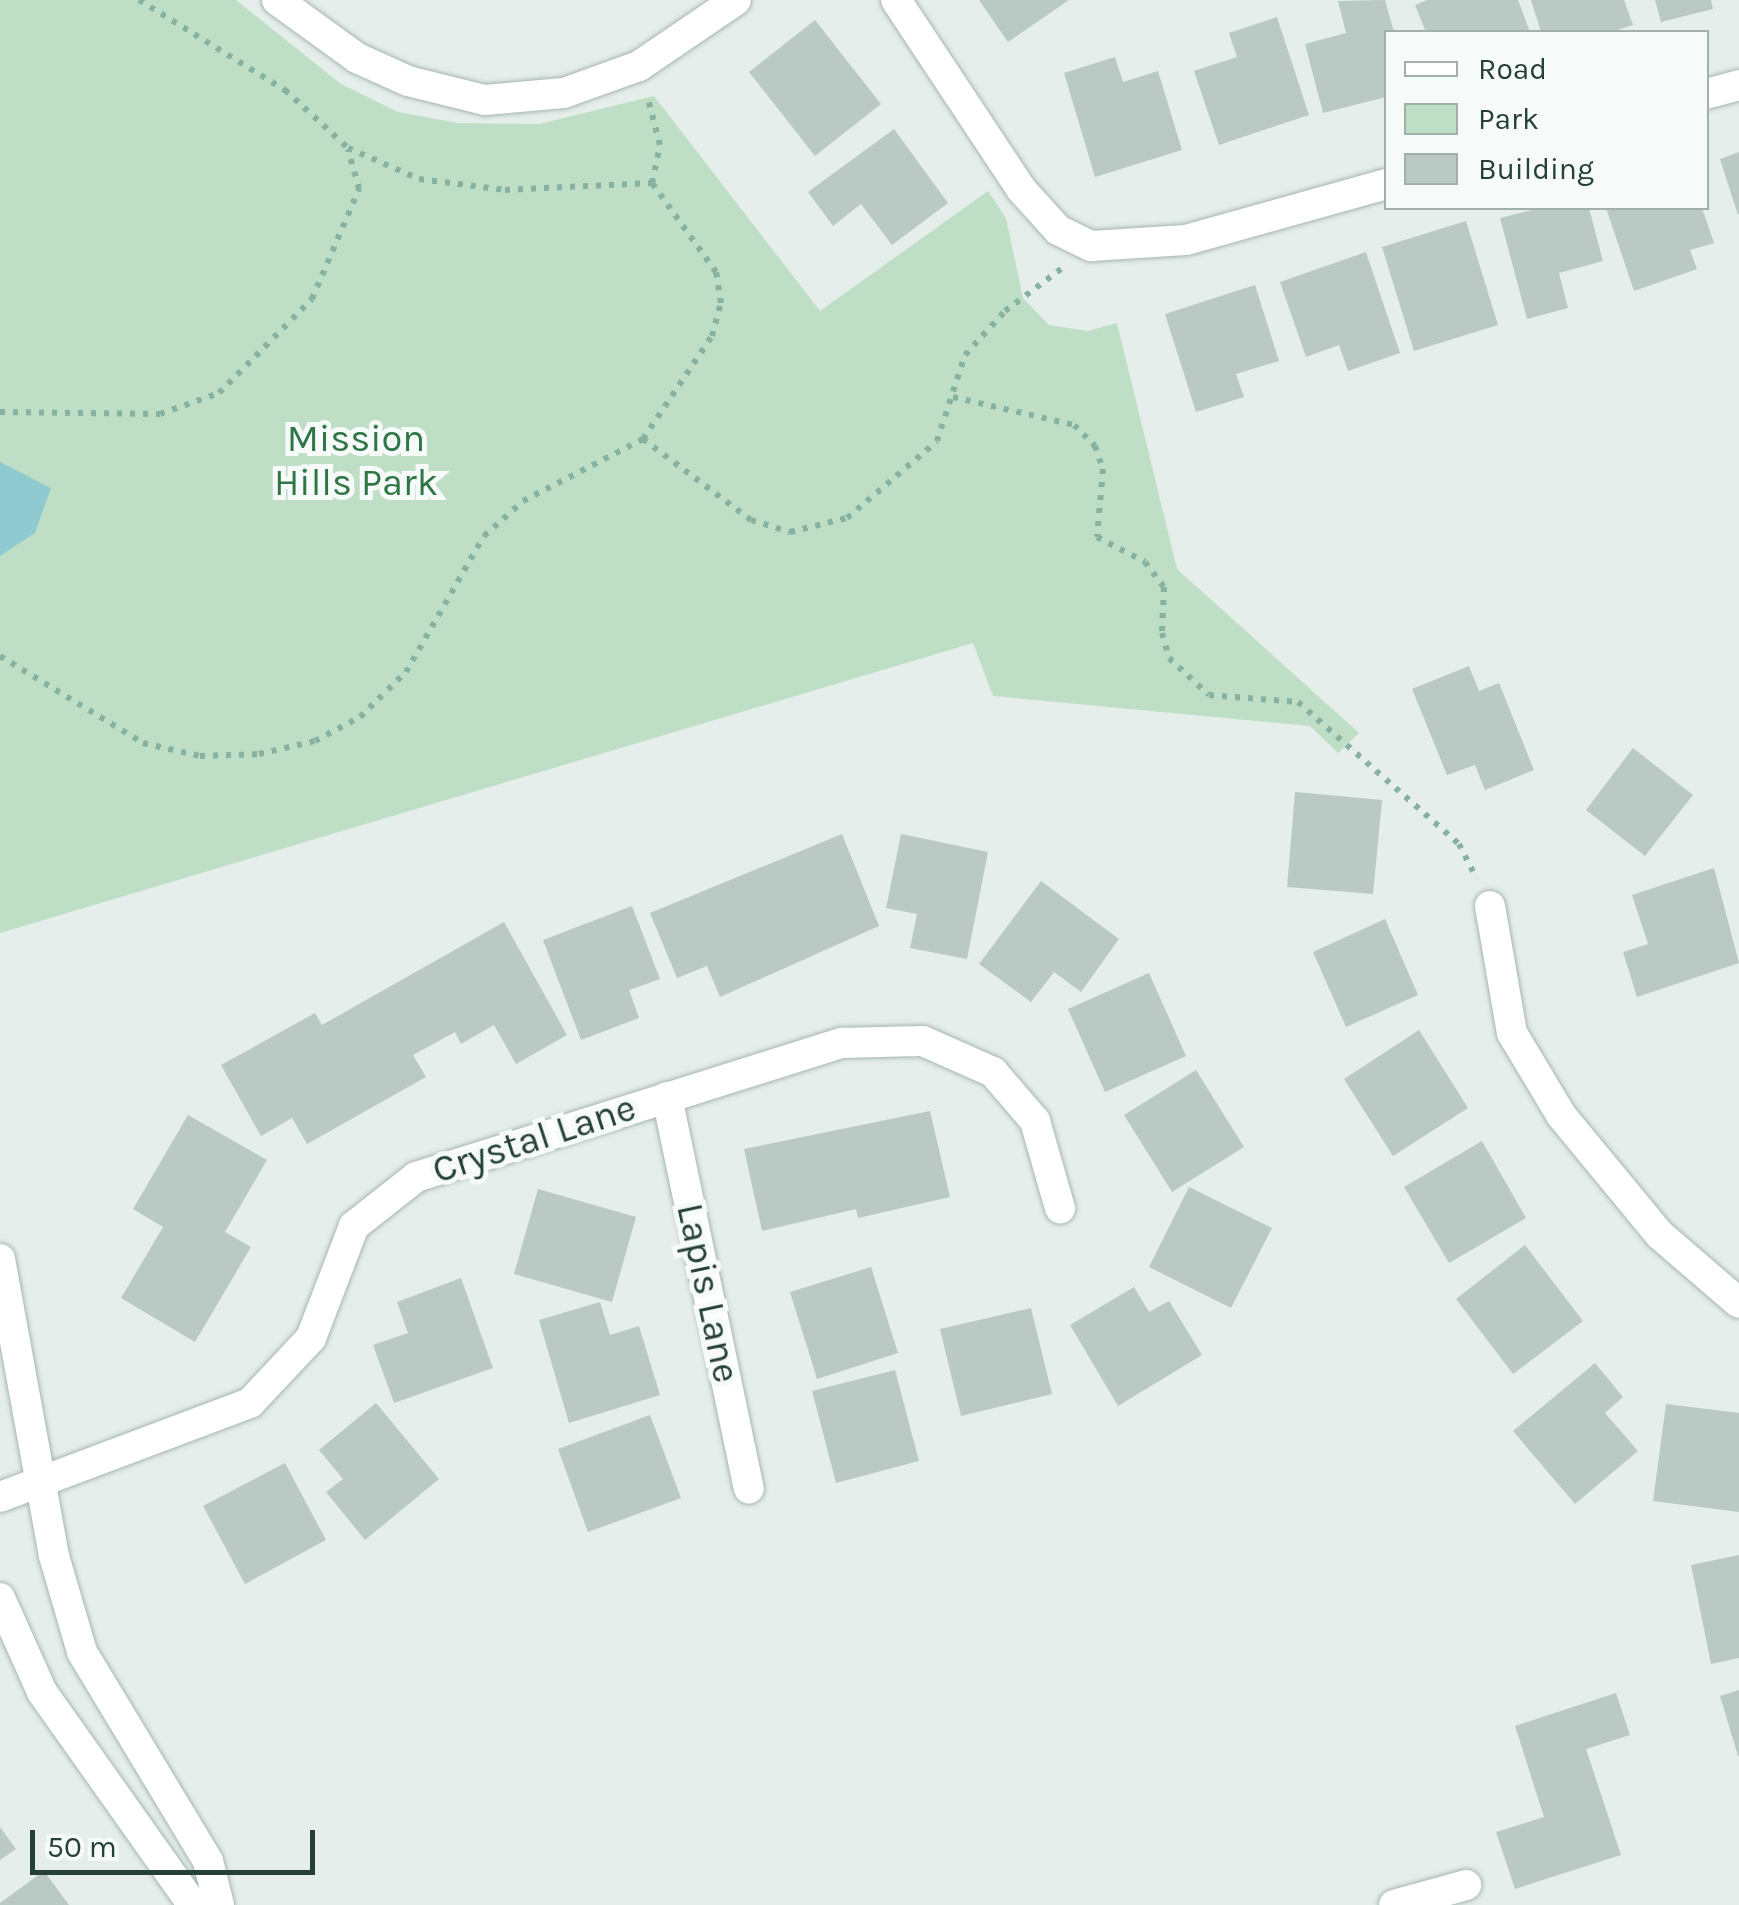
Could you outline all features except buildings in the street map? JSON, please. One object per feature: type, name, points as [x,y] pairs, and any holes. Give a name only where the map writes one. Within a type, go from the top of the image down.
[{"type":"street","points":[[277,0],[357,58],[408,80],[484,100],[564,92],[639,66],[736,0]]},
{"type":"street","points":[[896,0],[1021,189],[1058,230],[1091,246],[1186,240],[1384,185]]},
{"type":"street","points":[[1709,93],[1739,85]]},
{"type":"street","points":[[1490,906],[1512,1033],[1561,1115],[1660,1235],[1739,1303]]},
{"type":"street","name":"Crystal Lane","points":[[0,1497],[250,1402],[311,1338],[354,1226],[416,1177],[842,1043],[923,1040],[993,1072],[1034,1122],[1060,1208]]},
{"type":"street","name":"Lapis Lane","points":[[667,1097],[750,1488]]},
{"type":"street","points":[[0,1259],[40,1484],[82,1652],[208,1861],[218,1905]]},
{"type":"street","points":[[0,1598],[42,1692],[193,1905]]},
{"type":"street","points":[[1394,1905],[1466,1885]]},
{"type":"path","points":[[139,0],[286,90],[348,148],[419,179],[505,190],[652,183]]},
{"type":"path","points":[[0,656],[142,743],[200,756],[258,754],[315,741],[360,718],[406,672],[484,536],[523,501],[644,439],[712,336],[721,303],[716,272],[652,183],[660,144],[639,66]]},
{"type":"path","points":[[0,412],[160,414],[219,393],[312,298],[358,189],[348,148]]},
{"type":"path","points":[[644,439],[751,520],[790,532],[846,518],[937,441],[965,354],[1005,311],[1091,246]]},
{"type":"path","points":[[953,398],[1074,425],[1096,446],[1104,468],[1097,537],[1145,562],[1164,587],[1162,633],[1170,658],[1210,695],[1278,696],[1298,702],[1458,844],[1490,906]]},
{"type":"green space","name":"Mission Hills Park","points":[[0,0],[236,0],[341,84],[398,112],[458,123],[539,124],[654,96],[820,311],[988,191],[1006,218],[1023,298],[1049,325],[1088,331],[1117,323],[1177,569],[1359,733],[1338,753],[1310,726],[993,696],[973,643],[0,933]]},
{"type":"water","points":[[0,462],[51,488],[35,533],[0,556]]}]
